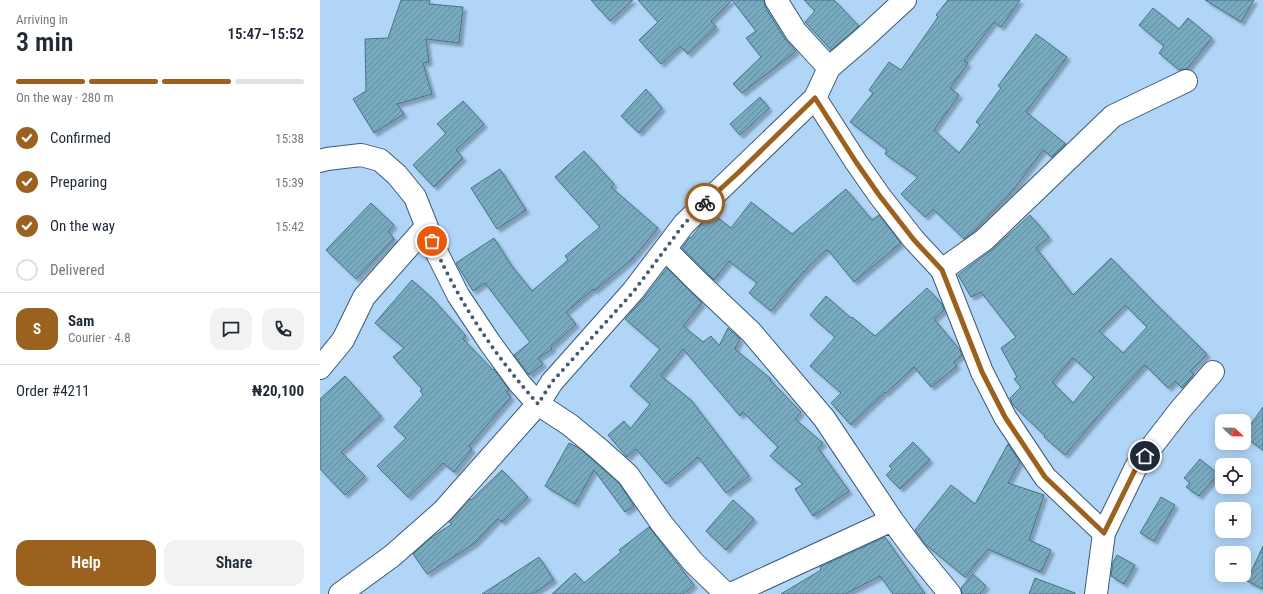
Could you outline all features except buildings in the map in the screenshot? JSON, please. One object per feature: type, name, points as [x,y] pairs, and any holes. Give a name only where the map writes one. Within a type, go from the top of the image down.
[{"type":"street","points":[[776,0],[796,32],[829,68]]},
{"type":"street","points":[[340,594],[392,556],[443,510],[538,404],[552,382],[634,291],[684,224],[704,203],[738,173],[815,98],[829,68],[905,0]]},
{"type":"street","points":[[942,270],[984,240],[1113,116],[1186,81]]},
{"type":"street","points":[[815,98],[879,195],[914,240],[942,270],[982,372],[1005,417],[1045,477],[1104,533]]},
{"type":"street","points":[[320,161],[327,158],[361,155],[380,160],[397,175],[415,197],[438,255],[458,294],[490,343],[520,384],[538,404],[570,425],[628,475],[662,524],[693,562],[726,594]]},
{"type":"street","points":[[320,368],[343,340],[364,297],[426,226]]},
{"type":"street","points":[[665,249],[751,332],[824,418],[892,520],[950,594]]},
{"type":"street","points":[[1096,594],[1104,533],[1136,468],[1180,410],[1213,372]]},
{"type":"street","points":[[731,594],[892,520]]},
{"type":"way so far","points":[[432,241],[458,294],[490,343],[520,384],[538,404],[552,382],[577,352],[634,291],[684,224],[705,203]]},
{"type":"route","points":[[705,203],[815,98],[879,195],[914,240],[942,270],[982,372],[1005,417],[1045,477],[1104,533],[1136,468],[1145,456]]}]
